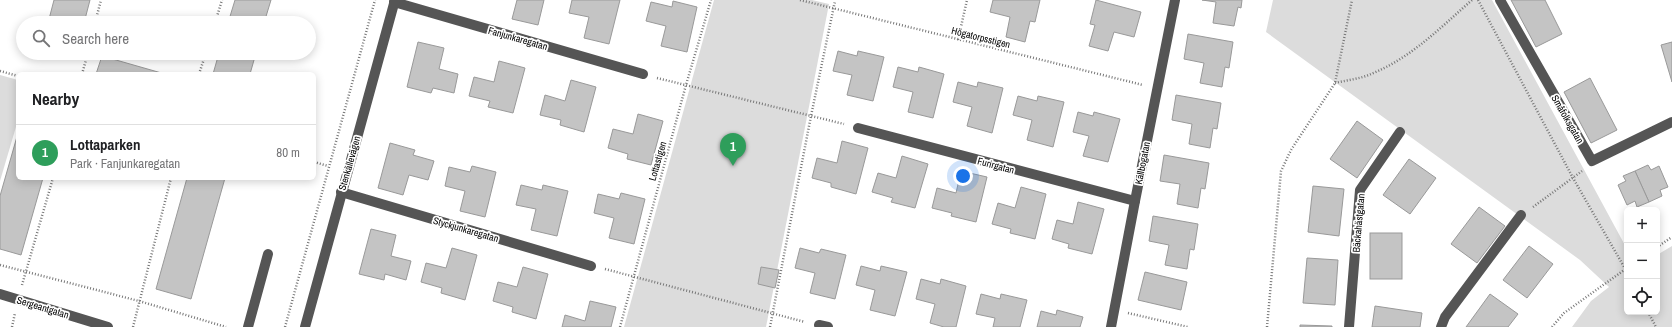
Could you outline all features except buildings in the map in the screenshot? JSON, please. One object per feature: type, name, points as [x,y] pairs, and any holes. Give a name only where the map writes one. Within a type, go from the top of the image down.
[{"type":"street","name":"Källbogatan","points":[[1111,327],[1175,0]]},
{"type":"street","name":"Småfolksgatan","points":[[1500,0],[1592,161]]},
{"type":"street","name":"Fanjunkaregatan","points":[[394,1],[643,74]]},
{"type":"street","name":"Stenkällevägen","points":[[305,327],[394,1]]},
{"type":"street","points":[[1592,161],[1672,122]]},
{"type":"street","name":"Furirgatan","points":[[858,128],[1135,201]]},
{"type":"street","name":"Bäckahästgatan","points":[[1349,327],[1360,190],[1400,132]]},
{"type":"street","name":"Styckjunkaregatan","points":[[341,192],[591,266]]},
{"type":"street","points":[[1442,327],[1445,317],[1521,215]]},
{"type":"street","points":[[248,327],[268,254]]},
{"type":"street","name":"Sergeantgatan","points":[[0,294],[108,327]]},
{"type":"path","points":[[97,16],[101,0]]},
{"type":"path","points":[[217,16],[222,0]]},
{"type":"path","points":[[285,327],[328,166],[375,0]]},
{"type":"path","name":"Lottastigen","points":[[620,327],[633,275],[711,0]]},
{"type":"path","name":"Högatorpsstigen","points":[[800,0],[1157,89]]},
{"type":"path","points":[[958,40],[967,0]]},
{"type":"path","points":[[1267,327],[1282,171],[1291,150],[1335,83],[1352,0]]},
{"type":"path","points":[[1335,83],[1370,75],[1403,59],[1472,0]]},
{"type":"path","points":[[1478,0],[1573,178],[1624,267]]},
{"type":"path","points":[[770,327],[835,1]]},
{"type":"path","points":[[83,72],[86,60]]},
{"type":"path","points":[[201,72],[204,60]]},
{"type":"path","points":[[0,71],[16,75]]},
{"type":"path","points":[[643,74],[858,128]]},
{"type":"path","points":[[1521,215],[1573,178],[1592,161]]},
{"type":"path","points":[[316,163],[328,166]]},
{"type":"path","points":[[12,327],[25,272],[52,180]]},
{"type":"path","points":[[133,327],[169,180]]},
{"type":"path","points":[[1660,245],[1672,237]]},
{"type":"path","points":[[0,265],[139,300],[226,327]]},
{"type":"path","points":[[591,266],[633,275],[772,314],[824,326]]},
{"type":"path","points":[[1552,327],[1564,313],[1624,271]]},
{"type":"path","points":[[1114,310],[1188,327]]},
{"type":"path","points":[[1650,315],[1656,327]]},
{"type":"shaded area","points":[[714,0],[812,0],[829,4],[766,327],[624,327]]},
{"type":"shaded area","points":[[1273,0],[1492,0],[1624,243],[1624,315],[1660,315],[1660,253],[1672,246],[1672,327],[1572,327],[1591,301],[1609,287],[1580,260],[1266,32]]},
{"type":"shaded area","points":[[0,75],[16,79],[16,127],[0,181]]},
{"type":"place","name":"Lottaparken","points":[[733,166]]}]
